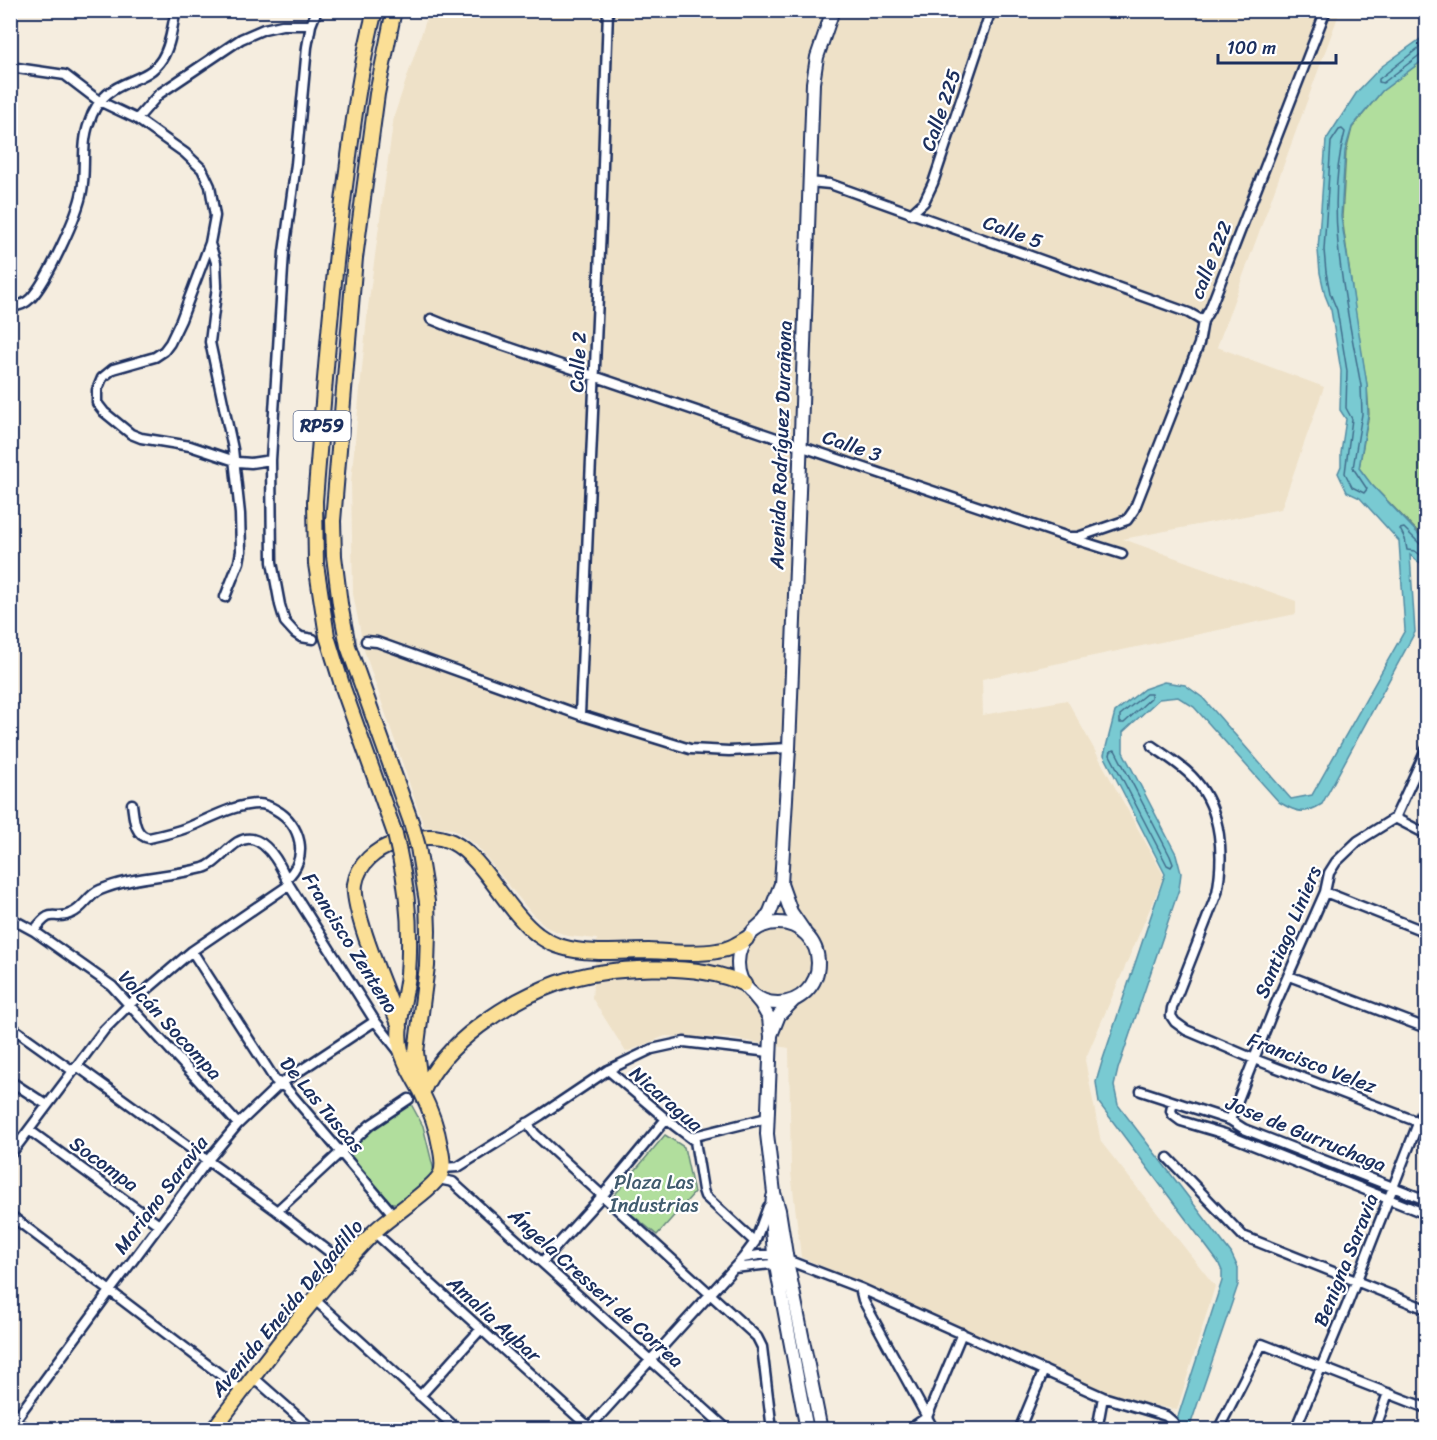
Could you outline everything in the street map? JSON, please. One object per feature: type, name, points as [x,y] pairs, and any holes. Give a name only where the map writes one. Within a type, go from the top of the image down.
[{"type":"main road","name":"RP59","points":[[375,10],[357,94],[339,231],[317,479],[315,539],[319,589],[329,644],[395,834],[399,852],[409,922],[408,974],[400,1027]]},
{"type":"main road","name":"RP59","points":[[394,10],[377,94],[355,258],[333,521],[334,556],[348,646],[411,822],[418,847],[427,902],[428,966],[416,1052],[415,1096]]},
{"type":"main road","name":"Avenida Rodríguez Durañona","points":[[781,884],[789,748],[815,70],[832,10]]},
{"type":"main road","points":[[440,1173],[439,1137],[415,1096],[400,1044],[400,1027],[361,921],[355,894],[357,876],[369,858],[387,846],[407,840],[431,837],[441,838],[458,846],[474,861],[524,923],[539,935],[564,948],[707,952],[732,947],[764,925],[775,923],[798,928],[807,936]]},
{"type":"main road","points":[[781,884],[770,912],[749,935],[739,952],[738,963],[739,974],[769,1018],[771,1036],[767,1118],[774,1193],[779,1210],[779,1260],[807,1430]]},
{"type":"main road","points":[[771,1036],[780,1015],[794,999],[811,986],[816,976],[817,955],[791,912],[781,884]]},
{"type":"main road","points":[[415,1096],[446,1054],[468,1035],[529,996],[559,983],[618,971],[672,970],[715,973],[747,988],[760,999],[771,1002],[783,1003],[794,999]]},
{"type":"main road","name":"Avenida Eneida Delgadillo","points":[[213,1430],[314,1299],[374,1232],[393,1214],[427,1191],[440,1173]]},
{"type":"main road","points":[[779,1260],[820,1430]]},
{"type":"street","points":[[10,306],[20,306],[29,300],[39,288],[76,214],[83,187],[88,124],[99,101],[122,84],[154,69],[162,60],[168,48],[176,10]]},
{"type":"street","points":[[313,639],[301,637],[295,633],[285,622],[280,605],[272,562],[272,460],[284,252],[296,164],[307,46],[317,10]]},
{"type":"street","name":"Calle 2","points":[[580,716],[608,10]]},
{"type":"street","name":"Calle 225","points":[[911,214],[924,202],[933,183],[991,10]]},
{"type":"street","name":"calle 222","points":[[1068,537],[1078,537],[1127,520],[1134,510],[1199,344],[1203,321],[1210,309],[1326,10]]},
{"type":"street","points":[[137,119],[159,94],[241,39],[264,29],[282,25],[311,25]]},
{"type":"street","points":[[10,67],[65,75],[99,101],[137,119],[185,153],[202,169],[210,186],[215,216],[210,243],[170,343],[155,357],[113,369],[102,378],[97,390],[97,403],[104,412],[132,434],[141,438],[190,446],[234,461],[251,463],[272,460]]},
{"type":"street","name":"Calle 5","points":[[809,182],[830,184],[1189,313],[1203,321]]},
{"type":"street","points":[[210,243],[216,262],[217,286],[210,342],[226,414],[240,514],[241,551],[225,597]]},
{"type":"street","name":"Calle 3","points":[[431,319],[1122,554]]},
{"type":"street","points":[[366,641],[377,642],[580,716],[690,749],[729,751],[789,748]]},
{"type":"street","name":"Francisco Velez","points":[[1152,746],[1197,781],[1211,805],[1220,837],[1220,876],[1217,893],[1172,1008],[1175,1022],[1186,1030],[1254,1059],[1422,1124]]},
{"type":"street","points":[[1426,750],[1395,818],[1426,834]]},
{"type":"street","points":[[10,1155],[104,1030],[130,1004],[192,951],[287,882],[301,850],[300,838],[288,818],[266,805],[249,805],[223,812],[182,829],[149,838],[138,832],[132,804]]},
{"type":"street","name":"Santiago Liniers","points":[[1230,1120],[1325,892],[1329,873],[1358,841],[1395,818]]},
{"type":"street","name":"Francisco Zenteno","points":[[34,931],[43,919],[50,915],[71,914],[97,891],[117,884],[204,868],[245,839],[257,841],[282,870],[287,882],[375,1021],[395,1049],[403,1056]]},
{"type":"street","points":[[1325,892],[1426,932]]},
{"type":"street","name":"Volcán Socompa","points":[[10,918],[34,931],[99,975],[130,1004],[238,1124]]},
{"type":"street","name":"De Las Tuscas","points":[[192,951],[280,1084],[393,1214]]},
{"type":"street","points":[[1289,976],[1426,1028]]},
{"type":"street","name":"Mariano Saravia","points":[[12,1422],[208,1160],[238,1124],[280,1084],[375,1021]]},
{"type":"street","points":[[10,1026],[208,1160],[345,1264]]},
{"type":"street","name":"Avenida Eneida Delgadillo","points":[[440,1173],[458,1167],[608,1070],[652,1049],[674,1043],[718,1045],[769,1052]]},
{"type":"street","name":"Nicaragua","points":[[608,1070],[691,1137],[696,1147],[704,1193],[755,1242]]},
{"type":"street","points":[[10,1082],[47,1106]]},
{"type":"street","name":"Jose de Gurruchaga","points":[[1141,1091],[1230,1120],[1244,1129],[1426,1200]]},
{"type":"street","points":[[278,1211],[381,1115],[415,1096]]},
{"type":"street","name":"Jose de Gurruchaga","points":[[1173,1102],[1171,1111],[1181,1121],[1225,1134],[1426,1214]]},
{"type":"street","name":"Benigna Saravia","points":[[1295,1430],[1393,1187],[1422,1124],[1426,1102]]},
{"type":"street","points":[[691,1137],[767,1118]]},
{"type":"street","points":[[542,1262],[603,1195],[666,1119]]},
{"type":"street","points":[[527,1123],[535,1134],[711,1293],[760,1342],[772,1430]]},
{"type":"street","name":"Socompa","points":[[29,1130],[159,1225]]},
{"type":"street","points":[[1168,1158],[1243,1236],[1426,1309]]},
{"type":"street","name":"Ángela Cresseri de Correa","points":[[440,1173],[453,1182],[728,1430]]},
{"type":"street","points":[[589,1429],[743,1258],[755,1242],[774,1193]]},
{"type":"street","points":[[10,1215],[242,1391]]},
{"type":"street","name":"Amalia Aybar","points":[[374,1232],[589,1429]]},
{"type":"street","points":[[743,1258],[759,1255],[800,1264],[860,1288],[1103,1398],[1166,1416],[1173,1422],[1172,1430]]},
{"type":"street","points":[[734,1268],[779,1260]]},
{"type":"street","points":[[860,1288],[863,1300],[934,1430]]},
{"type":"street","points":[[314,1299],[458,1430]]},
{"type":"street","points":[[420,1396],[481,1329]]},
{"type":"street","points":[[908,1430],[927,1418],[962,1333]]},
{"type":"street","points":[[1218,1430],[1262,1344],[1426,1408]]},
{"type":"street","points":[[1019,1430],[1044,1370]]},
{"type":"street","points":[[253,1377],[313,1430]]},
{"type":"street","points":[[1375,1430],[1388,1393]]},
{"type":"street","points":[[1097,1430],[1103,1398]]},
{"type":"street","points":[[12,1422],[28,1430]]},
{"type":"shaded area","points":[[429,11],[1340,11],[1217,347],[1324,387],[1281,509],[1123,539],[1296,601],[1296,614],[982,679],[983,715],[1067,700],[1164,876],[1085,1060],[1101,1142],[1215,1286],[1177,1410],[1130,1400],[1099,1389],[801,1257],[791,1172],[789,1048],[728,1038],[665,1036],[626,1052],[592,998],[597,939],[568,936],[548,928],[532,914],[476,845],[453,829],[424,827],[364,650],[353,594],[351,482],[368,307],[394,116]]},
{"type":"green space","points":[[1426,58],[1426,540],[1371,484],[1359,468],[1369,414],[1367,385],[1342,217],[1346,152],[1352,128],[1382,91]]},
{"type":"green space","points":[[411,1104],[423,1126],[434,1171],[430,1182],[402,1203],[390,1203],[349,1156],[349,1148],[381,1121]]},
{"type":"green space","name":"Plaza Las Industrias","points":[[665,1135],[684,1147],[694,1193],[657,1235],[612,1198]]},
{"type":"water","points":[[1426,35],[1426,58],[1382,91],[1352,127],[1345,151],[1341,217],[1367,385],[1368,415],[1359,468],[1371,484],[1426,542],[1426,566],[1410,555],[1415,632],[1322,804],[1310,810],[1296,810],[1279,802],[1194,707],[1178,697],[1159,699],[1123,732],[1123,752],[1176,854],[1181,873],[1179,889],[1118,1069],[1114,1086],[1118,1105],[1231,1253],[1238,1268],[1238,1285],[1189,1429],[1174,1429],[1222,1281],[1222,1271],[1218,1262],[1099,1103],[1096,1082],[1165,874],[1104,755],[1115,712],[1144,689],[1164,682],[1185,685],[1203,698],[1291,799],[1312,795],[1405,630],[1399,541],[1360,498],[1347,492],[1338,473],[1341,466],[1346,419],[1340,410],[1341,371],[1331,310],[1320,273],[1318,250],[1326,140],[1357,92],[1381,67]]},
{"type":"tunnel","points":[[313,639],[366,641]]}]
